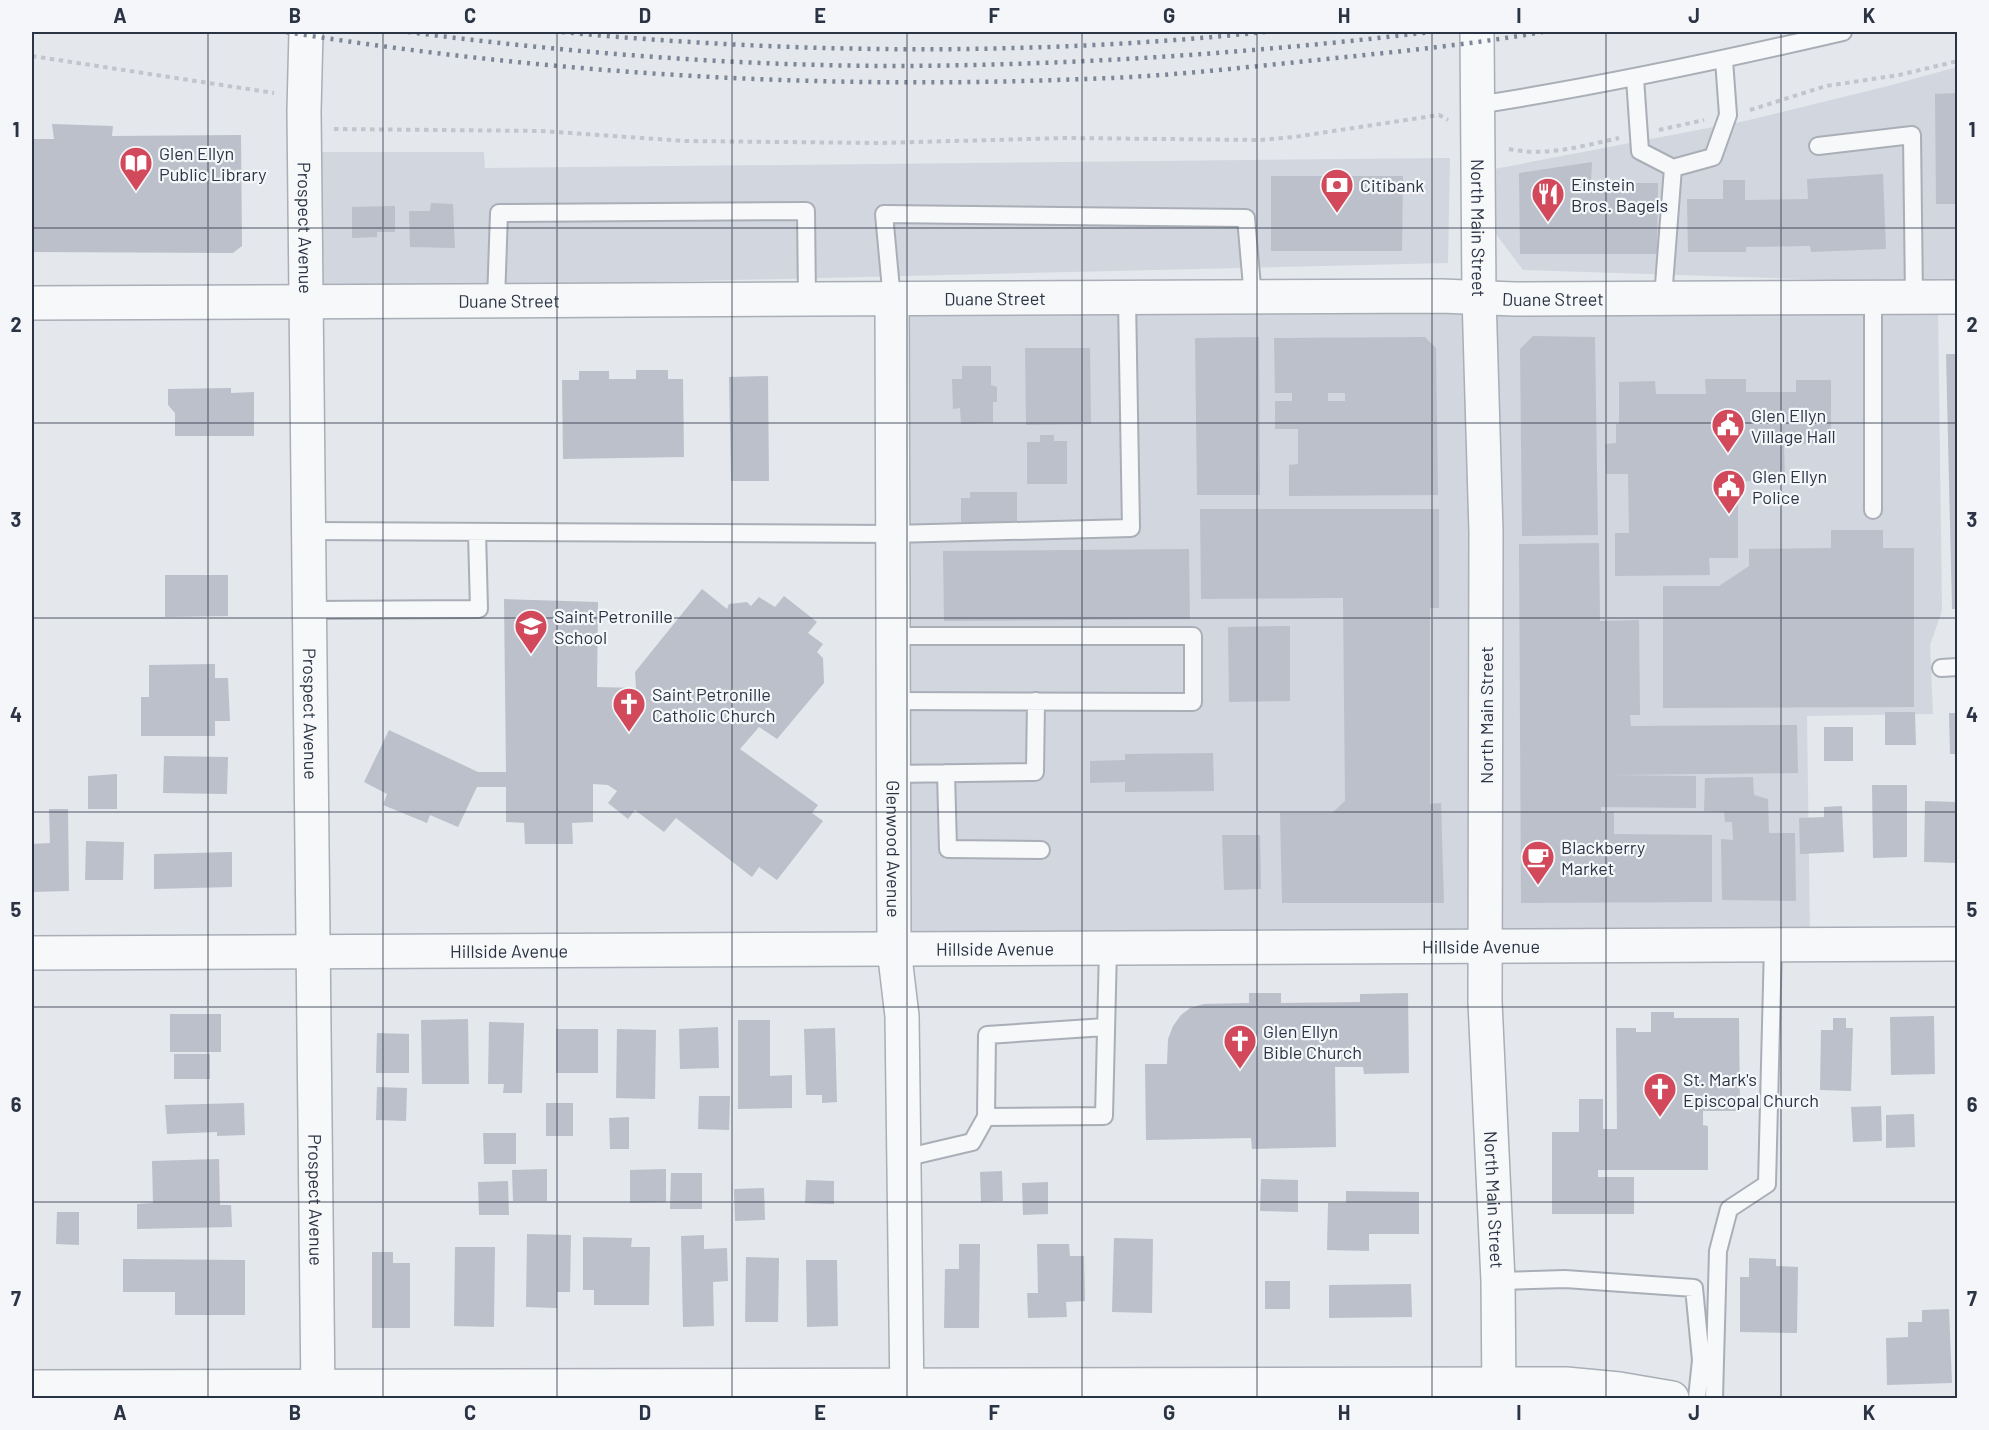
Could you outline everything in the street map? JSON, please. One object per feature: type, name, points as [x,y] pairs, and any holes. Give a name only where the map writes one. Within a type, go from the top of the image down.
[{"type":"street","name":"Prospect Avenue","points":[[306,32],[304,111],[318,1392]]},
{"type":"street","name":"North Main Street","points":[[1477,32],[1479,296],[1486,532],[1485,1002],[1498,1281],[1499,1391]]},
{"type":"street","name":"Duane Street","points":[[32,303],[1479,296],[1514,299],[1958,297]]},
{"type":"street","name":"Glenwood Avenue","points":[[892,300],[894,949],[902,1016],[907,1392]]},
{"type":"street","name":"Hillside Avenue","points":[[32,953],[1958,944]]},
{"type":"street","points":[[32,1387],[318,1392],[1499,1391],[1566,1384],[1619,1389],[1672,1398]]},
{"type":"lane","points":[[1477,105],[1635,78],[1843,32]]},
{"type":"lane","points":[[1635,78],[1640,152],[1673,168],[1713,158],[1728,116],[1724,60]]},
{"type":"lane","points":[[1818,146],[1911,135],[1914,297]]},
{"type":"lane","points":[[1662,298],[1673,168]]},
{"type":"lane","points":[[496,301],[499,213],[806,211],[807,300]]},
{"type":"lane","points":[[892,300],[884,214],[1246,218],[1253,298]]},
{"type":"lane","points":[[1873,297],[1873,510]]},
{"type":"lane","points":[[309,531],[892,534],[1131,528],[1127,299]]},
{"type":"lane","points":[[309,610],[479,609],[477,532]]},
{"type":"lane","points":[[893,636],[1193,636],[1193,702],[893,700]]},
{"type":"lane","points":[[893,774],[1035,772],[1036,701]]},
{"type":"lane","points":[[946,773],[948,849],[1041,850]]},
{"type":"lane","points":[[1714,1398],[1718,1251],[1729,1209],[1767,1184],[1773,945]]},
{"type":"lane","points":[[986,1117],[1104,1116],[1108,948]]},
{"type":"lane","points":[[904,1158],[972,1142],[986,1117],[987,1035],[1105,1027]]},
{"type":"lane","points":[[1498,1281],[1565,1279],[1694,1288],[1701,1360],[1697,1398]]},
{"type":"path","points":[[32,56],[276,93]]},
{"type":"path","points":[[331,129],[541,131],[685,141],[844,143],[1067,138],[1260,140],[1439,116]]},
{"type":"shaded area","points":[[1957,67],[1957,284],[1523,270],[1496,234],[1489,170],[1745,121]]},
{"type":"shaded area","points":[[316,152],[484,152],[485,168],[1450,158],[1448,263],[317,290]]},
{"type":"shaded area","points":[[1475,306],[1478,937],[901,940],[898,307]]},
{"type":"shaded area","points":[[1938,307],[1942,611],[1930,645],[1933,714],[1807,716],[1810,934],[1495,938],[1492,308]]},
{"type":"building","points":[[1958,93],[1958,204],[1936,204],[1935,94]]},
{"type":"building","name":"Glen Ellyn Public Library","points":[[52,124],[113,126],[112,136],[241,135],[242,246],[233,253],[32,252],[32,139],[54,139]]},
{"type":"building","points":[[1592,162],[1591,183],[1658,183],[1657,254],[1520,254],[1519,173]]},
{"type":"building","points":[[1883,174],[1886,249],[1811,252],[1810,246],[1746,247],[1746,252],[1688,252],[1687,199],[1723,199],[1723,180],[1745,180],[1745,200],[1808,199],[1807,179]]},
{"type":"building","name":"Citibank","points":[[1271,176],[1403,176],[1402,251],[1271,251]]},
{"type":"building","points":[[431,203],[453,204],[455,248],[410,247],[409,211],[430,211]]},
{"type":"building","points":[[395,206],[395,232],[377,232],[377,237],[352,238],[352,207]]},
{"type":"building","points":[[1533,336],[1595,337],[1598,535],[1522,536],[1520,349]]},
{"type":"building","points":[[1259,337],[1260,495],[1197,495],[1195,338]]},
{"type":"building","points":[[1425,337],[1436,348],[1438,495],[1289,496],[1289,465],[1298,464],[1298,429],[1275,429],[1275,401],[1292,401],[1292,393],[1275,393],[1274,338]],"holes":[[[1328,393],[1345,393],[1345,401],[1328,401]]]},
{"type":"building","points":[[1025,348],[1090,348],[1091,424],[1026,425]]},
{"type":"building","points":[[1946,354],[1958,354],[1958,609],[1952,609]]},
{"type":"building","points":[[962,366],[991,366],[991,385],[997,387],[997,402],[993,402],[993,423],[961,424],[960,408],[953,409],[952,379],[962,379]]},
{"type":"building","points":[[636,370],[668,370],[668,379],[683,379],[684,457],[563,459],[562,380],[579,380],[579,371],[609,371],[609,379],[636,379]]},
{"type":"building","points":[[768,376],[769,481],[731,481],[729,377]]},
{"type":"building","points":[[1705,379],[1746,379],[1746,392],[1796,392],[1796,380],[1831,380],[1831,443],[1784,445],[1785,482],[1738,481],[1738,558],[1709,558],[1710,575],[1615,576],[1615,533],[1629,533],[1628,474],[1606,474],[1605,444],[1616,443],[1616,424],[1619,424],[1619,382],[1655,381],[1656,394],[1706,394]]},
{"type":"building","points":[[231,388],[231,393],[254,392],[254,436],[175,436],[175,413],[168,405],[168,389]]},
{"type":"building","points":[[1040,435],[1054,435],[1054,441],[1067,441],[1067,484],[1027,484],[1027,442],[1040,442]]},
{"type":"building","points":[[970,492],[1017,492],[1017,523],[961,524],[961,498],[970,498]]},
{"type":"building","points":[[1200,509],[1439,509],[1439,608],[1430,608],[1430,804],[1441,803],[1444,903],[1282,903],[1280,813],[1332,813],[1345,801],[1343,598],[1201,599]]},
{"type":"building","points":[[1831,530],[1883,530],[1883,548],[1914,548],[1914,707],[1663,708],[1663,586],[1719,586],[1749,566],[1749,549],[1831,548]]},
{"type":"building","points":[[1599,543],[1600,621],[1639,620],[1640,715],[1630,715],[1631,726],[1797,725],[1798,773],[1613,775],[1696,776],[1696,808],[1601,807],[1601,813],[1614,812],[1614,834],[1712,835],[1712,902],[1521,903],[1519,544]]},
{"type":"building","points":[[1189,549],[1190,619],[944,621],[943,551]]},
{"type":"building","points":[[165,575],[228,575],[228,616],[165,617]]},
{"type":"building","name":"Saint Petronille Catholic Church","points":[[702,589],[727,609],[729,604],[747,602],[751,606],[759,597],[775,607],[784,596],[817,622],[808,633],[823,644],[817,652],[823,658],[824,683],[777,739],[759,727],[740,749],[818,805],[812,813],[823,821],[777,880],[759,867],[752,877],[676,818],[664,832],[635,810],[628,819],[608,803],[617,791],[608,785],[593,784],[593,822],[572,823],[573,844],[525,844],[524,823],[506,822],[506,787],[477,787],[458,827],[430,815],[427,823],[383,805],[387,794],[364,782],[389,730],[478,772],[506,772],[504,599],[598,602],[597,687],[636,688],[635,672]]},
{"type":"building","points":[[1290,626],[1290,701],[1229,702],[1228,627]]},
{"type":"building","points":[[215,664],[215,678],[228,678],[230,721],[215,721],[215,736],[141,736],[141,697],[149,697],[149,665]]},
{"type":"building","points":[[1885,712],[1915,712],[1916,745],[1885,745]]},
{"type":"building","points":[[1949,713],[1958,713],[1958,754],[1950,754]]},
{"type":"building","points":[[1824,727],[1853,727],[1853,761],[1824,761]]},
{"type":"building","points":[[1213,753],[1214,791],[1125,792],[1125,782],[1090,783],[1090,761],[1125,760],[1125,754]]},
{"type":"building","points":[[164,756],[228,757],[227,794],[163,793]]},
{"type":"building","points":[[117,774],[117,809],[88,809],[88,776]]},
{"type":"building","points":[[1753,777],[1754,795],[1768,799],[1769,833],[1795,833],[1796,901],[1722,900],[1721,839],[1733,840],[1732,822],[1725,822],[1724,812],[1704,811],[1705,778]]},
{"type":"building","points":[[1872,785],[1907,785],[1907,857],[1873,858]]},
{"type":"building","points":[[1925,801],[1958,802],[1958,863],[1924,862]]},
{"type":"building","points":[[1842,806],[1844,852],[1800,854],[1799,818],[1824,817],[1824,807]]},
{"type":"building","points":[[49,809],[68,809],[69,891],[32,892],[32,844],[50,843]]},
{"type":"building","points":[[1222,835],[1260,835],[1261,889],[1224,890]]},
{"type":"building","points":[[86,841],[124,842],[123,880],[85,880]]},
{"type":"building","points":[[232,852],[232,887],[154,889],[154,854]]},
{"type":"building","name":"Glen Ellyn Bible Church","points":[[1249,993],[1281,993],[1281,1003],[1360,1002],[1360,994],[1408,993],[1409,1073],[1364,1074],[1363,1067],[1335,1067],[1336,1147],[1252,1149],[1251,1138],[1146,1140],[1145,1064],[1167,1064],[1168,1039],[1173,1026],[1190,1008],[1204,1004],[1249,1003]]},
{"type":"building","name":"St. Mark's Episcopal Church","points":[[1651,1012],[1674,1012],[1674,1018],[1739,1018],[1740,1111],[1703,1111],[1703,1125],[1708,1126],[1708,1170],[1598,1170],[1598,1177],[1634,1177],[1634,1214],[1552,1214],[1552,1132],[1579,1132],[1579,1099],[1603,1099],[1603,1129],[1617,1129],[1616,1028],[1636,1028],[1636,1032],[1651,1032]]},
{"type":"building","points":[[170,1014],[221,1014],[221,1052],[170,1052]]},
{"type":"building","points":[[1934,1016],[1935,1074],[1891,1075],[1890,1017]]},
{"type":"building","points":[[1833,1018],[1846,1018],[1846,1028],[1853,1028],[1851,1091],[1820,1090],[1821,1030],[1833,1030]]},
{"type":"building","points":[[468,1019],[469,1084],[422,1084],[421,1020]]},
{"type":"building","points":[[738,1020],[770,1020],[770,1076],[792,1075],[792,1108],[738,1109]]},
{"type":"building","points":[[489,1022],[524,1023],[522,1093],[503,1093],[504,1084],[488,1084]]},
{"type":"building","points":[[718,1027],[719,1068],[680,1069],[679,1029]]},
{"type":"building","points":[[835,1028],[837,1102],[822,1103],[822,1095],[806,1095],[804,1029]]},
{"type":"building","points":[[556,1029],[598,1029],[598,1073],[556,1073]]},
{"type":"building","points":[[617,1029],[656,1030],[655,1099],[616,1098]]},
{"type":"building","points":[[377,1033],[409,1034],[409,1073],[376,1073]]},
{"type":"building","points":[[174,1054],[210,1054],[210,1079],[174,1079]]},
{"type":"building","points":[[377,1087],[407,1088],[406,1121],[376,1120]]},
{"type":"building","points":[[699,1096],[730,1096],[729,1130],[698,1129]]},
{"type":"building","points":[[244,1103],[245,1135],[217,1136],[217,1132],[167,1134],[165,1105]]},
{"type":"building","points":[[546,1103],[573,1103],[573,1136],[546,1136]]},
{"type":"building","points":[[1881,1106],[1882,1141],[1853,1142],[1851,1107]]},
{"type":"building","points":[[1914,1114],[1915,1147],[1886,1148],[1886,1115]]},
{"type":"building","points":[[629,1117],[629,1149],[610,1149],[609,1118]]},
{"type":"building","points":[[483,1133],[516,1133],[516,1164],[484,1164]]},
{"type":"building","points":[[219,1159],[220,1205],[231,1205],[232,1227],[137,1229],[137,1204],[153,1203],[152,1161]]},
{"type":"building","points":[[547,1169],[547,1201],[513,1201],[512,1170]]},
{"type":"building","points":[[666,1169],[666,1202],[630,1203],[630,1170]]},
{"type":"building","points":[[1002,1171],[1003,1201],[981,1202],[980,1172]]},
{"type":"building","points":[[671,1173],[702,1173],[702,1209],[670,1209]]},
{"type":"building","points":[[1261,1179],[1298,1180],[1298,1212],[1260,1211]]},
{"type":"building","points":[[806,1180],[834,1181],[834,1204],[805,1203]]},
{"type":"building","points":[[508,1181],[509,1215],[479,1215],[478,1182]]},
{"type":"building","points":[[1048,1182],[1048,1214],[1023,1215],[1022,1183]]},
{"type":"building","points":[[764,1188],[765,1220],[735,1221],[734,1189]]},
{"type":"building","points":[[1346,1191],[1419,1192],[1419,1234],[1369,1234],[1369,1251],[1327,1250],[1328,1203],[1346,1203]]},
{"type":"building","points":[[57,1212],[79,1212],[79,1245],[56,1244]]},
{"type":"building","points":[[527,1234],[571,1235],[570,1292],[557,1292],[557,1308],[526,1307]]},
{"type":"building","points":[[704,1235],[704,1249],[727,1248],[728,1281],[713,1282],[714,1326],[683,1327],[681,1236]]},
{"type":"building","points":[[583,1237],[632,1238],[631,1247],[650,1247],[649,1305],[594,1305],[594,1290],[583,1290]]},
{"type":"building","points":[[1114,1238],[1153,1239],[1152,1313],[1112,1312]]},
{"type":"building","points":[[959,1244],[980,1244],[979,1328],[944,1328],[945,1269],[959,1269]]},
{"type":"building","points":[[1037,1244],[1069,1244],[1070,1256],[1084,1256],[1085,1301],[1066,1302],[1067,1317],[1028,1318],[1027,1293],[1038,1293]]},
{"type":"building","points":[[455,1247],[495,1247],[494,1327],[454,1326]]},
{"type":"building","points":[[372,1252],[393,1252],[393,1263],[410,1263],[410,1328],[372,1328]]},
{"type":"building","points":[[746,1257],[779,1258],[778,1322],[745,1322]]},
{"type":"building","points":[[1749,1258],[1776,1259],[1776,1266],[1798,1267],[1797,1333],[1740,1332],[1740,1277],[1749,1277]]},
{"type":"building","points":[[123,1259],[245,1260],[245,1315],[175,1315],[175,1292],[123,1292]]},
{"type":"building","points":[[806,1260],[837,1260],[838,1326],[807,1327]]},
{"type":"building","points":[[1265,1281],[1290,1281],[1290,1309],[1265,1309]]},
{"type":"building","points":[[1411,1284],[1412,1317],[1329,1318],[1329,1285]]},
{"type":"building","points":[[1949,1309],[1952,1383],[1887,1385],[1886,1338],[1908,1337],[1908,1322],[1922,1322],[1922,1310]]},
{"type":"railway","points":[[286,32],[484,59],[584,68],[783,80],[883,82],[983,82],[1171,74],[1430,48],[1543,32]]},
{"type":"railway","points":[[408,32],[654,57],[777,64],[901,66],[1034,63],[1232,52],[1430,32]]},
{"type":"railway","points":[[562,32],[738,45],[914,49],[1090,45],[1265,32]]},
{"type":"place","name":"Glen Ellyn Public Library","points":[[136,192]]},
{"type":"place","name":"Citibank","points":[[1337,214]]},
{"type":"place","name":"Einstein Bros. Bagels","points":[[1548,223]]},
{"type":"place","name":"Glen Ellyn Village Hall","points":[[1728,454]]},
{"type":"place","name":"Glen Ellyn Police","points":[[1729,515]]},
{"type":"place","name":"Saint Petronille School","points":[[531,655]]},
{"type":"place","name":"Saint Petronille Catholic Church","points":[[629,733]]},
{"type":"place","name":"Blackberry Market","points":[[1538,886]]},
{"type":"place","name":"Glen Ellyn Bible Church","points":[[1240,1070]]},
{"type":"place","name":"St. Mark's Episcopal Church","points":[[1660,1118]]}]
